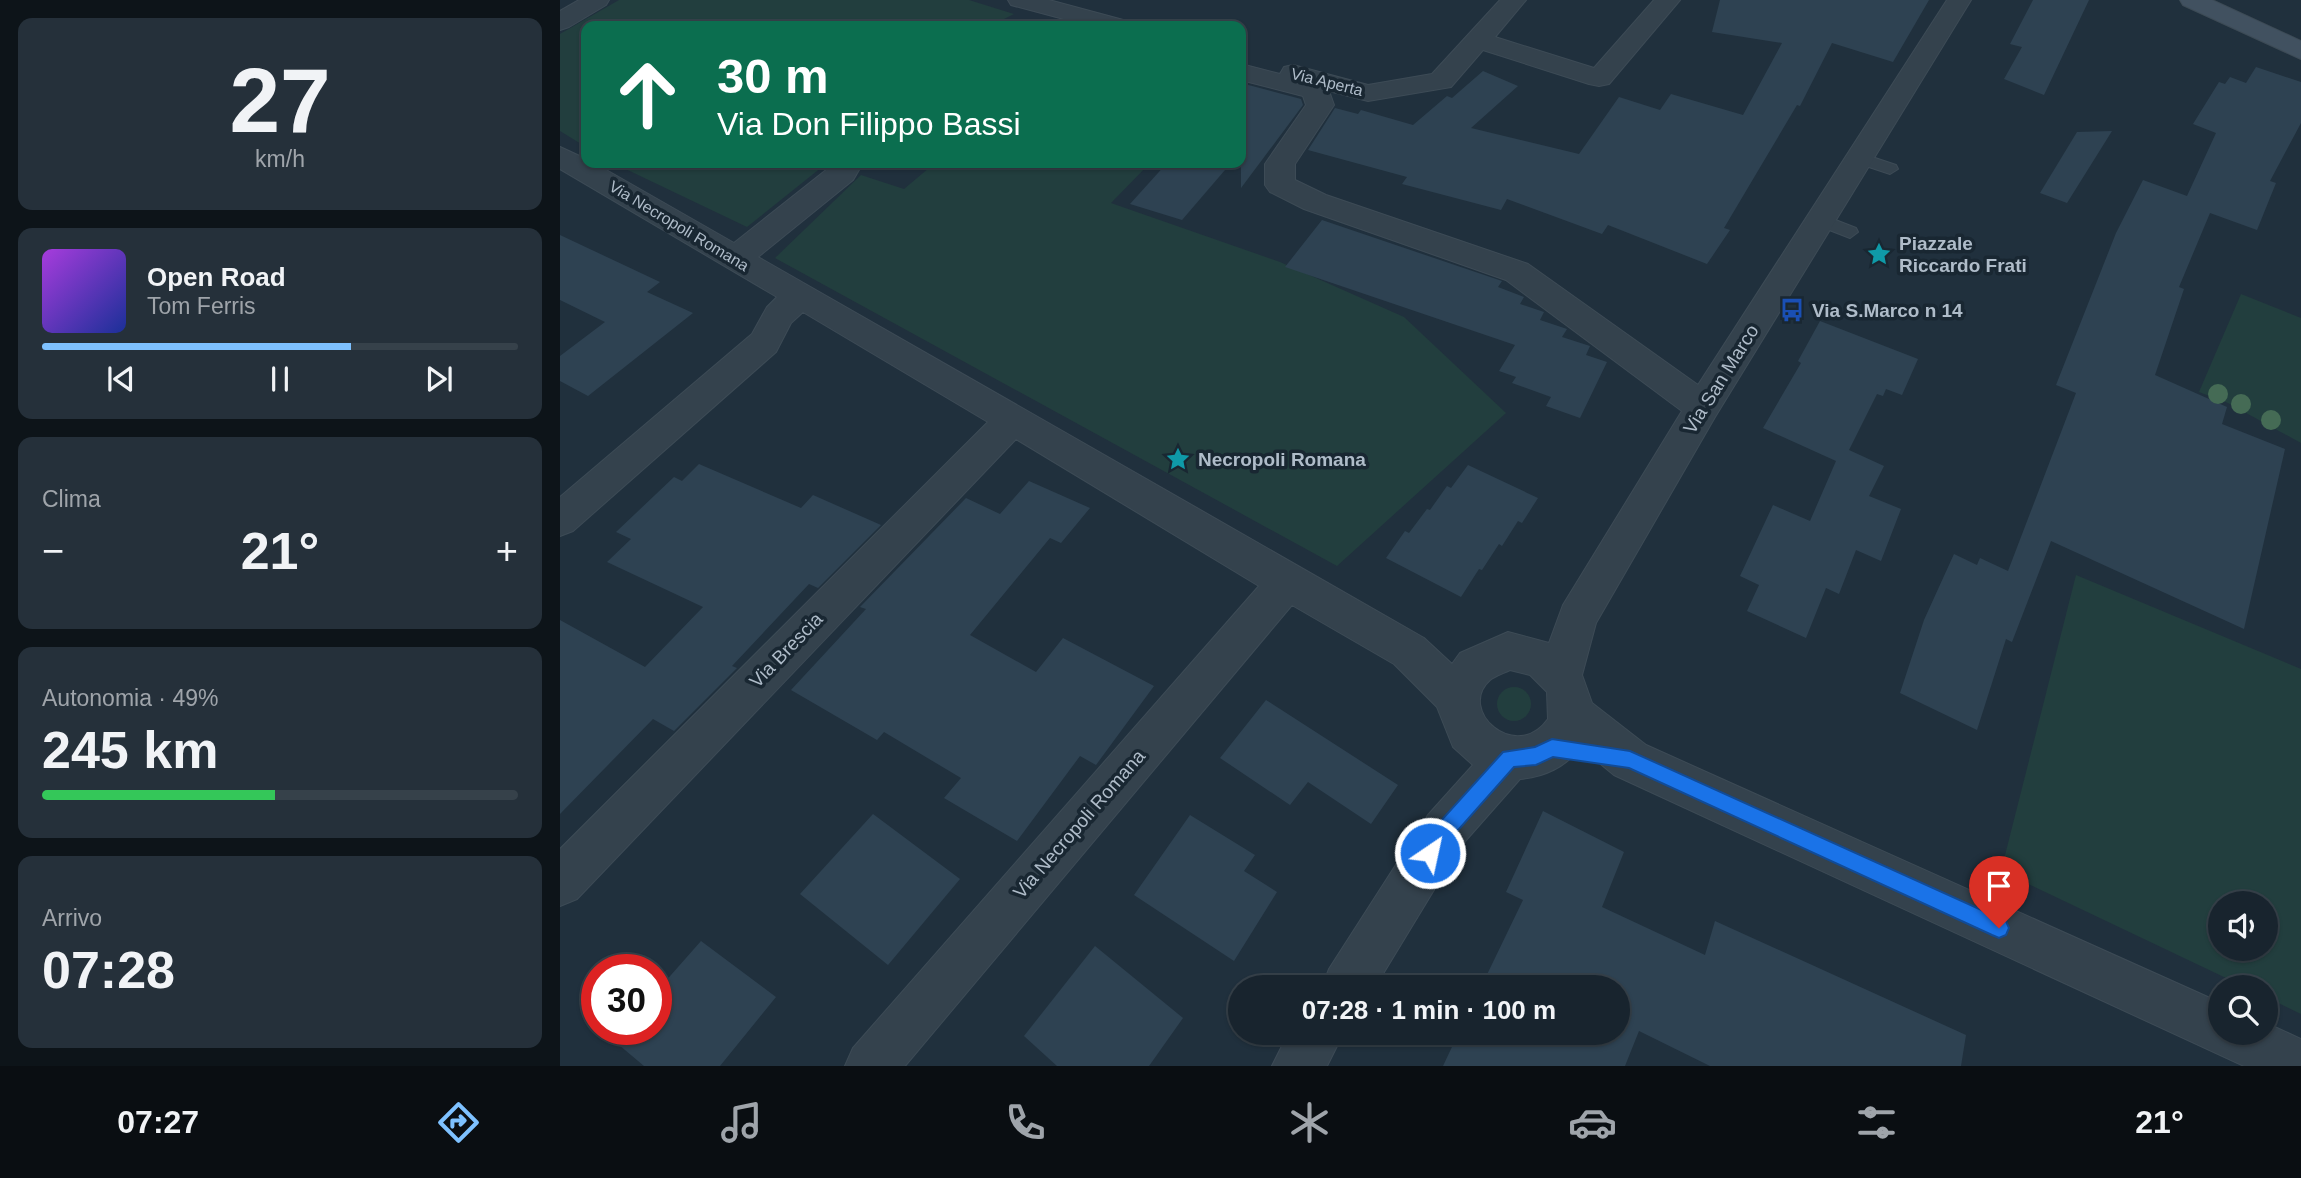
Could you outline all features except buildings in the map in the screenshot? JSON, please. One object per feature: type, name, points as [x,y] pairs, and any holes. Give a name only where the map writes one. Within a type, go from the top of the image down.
[{"type":"street","points":[[560,22],[597,0]]},
{"type":"street","points":[[1020,0],[1099,21]]},
{"type":"street","name":"Via Aperta","points":[[1246,60],[1368,93],[1441,81],[1514,0]]},
{"type":"street","points":[[1478,40],[1599,78],[1668,0]]},
{"type":"street","name":"Via San Marco","points":[[1554,698],[1577,618],[1703,407],[1835,226],[1860,158],[1959,0]]},
{"type":"street","points":[[2192,0],[2301,51]]},
{"type":"street","name":"Via Aperta","points":[[1246,73],[1315,91],[1320,105],[1280,164],[1280,185],[1315,202],[1517,272],[1703,407]]},
{"type":"street","name":"Via Necropoli Romana","points":[[560,156],[1409,651],[1457,697]]},
{"type":"street","points":[[734,259],[846,168]]},
{"type":"street","points":[[560,520],[728,384],[764,343],[779,315],[798,296]]},
{"type":"street","points":[[764,343],[802,334],[829,314]]},
{"type":"street","name":"Via Brescia","points":[[560,881],[1013,419]]},
{"type":"street","name":"Via Necropoli Romana","points":[[871,1066],[1287,582]]},
{"type":"street","name":"Via Necropoli Romana","points":[[1409,651],[1487,657]]},
{"type":"street","points":[[1554,698],[1536,756],[1491,749],[1459,718],[1457,697],[1461,682],[1470,669],[1487,657],[1508,651],[1554,698],[1630,760],[2208,1023]]},
{"type":"street","points":[[1354,975],[1444,831],[1491,749]]},
{"type":"street","points":[[1298,1066],[1311,1045]]},
{"type":"street","points":[[2257,1045],[2301,1066]]},
{"type":"lane","points":[[1860,158],[1890,169]]},
{"type":"green space","points":[[619,0],[969,0],[1014,14],[1000,21],[583,21]]},
{"type":"green space","points":[[581,22],[581,144],[560,131],[560,34]]},
{"type":"green space","points":[[623,168],[821,168],[747,227]]},
{"type":"green space","points":[[929,168],[1145,168],[1111,203],[1280,262],[1404,317],[1506,413],[1337,566],[775,258],[861,175],[904,189]]},
{"type":"green space","points":[[2241,294],[2301,318],[2301,443],[2228,403],[2199,392]]},
{"type":"green space","points":[[2076,575],[2301,669],[2301,1014],[2278,1003],[2278,975],[2220,975],[2001,871]]},
{"type":"green space","points":[[1514,687],[1526,692],[1531,704],[1526,716],[1514,721],[1502,716],[1497,704],[1502,692]]},
{"type":"place","name":"Piazzale Riccardo Frati","points":[[1879,254]]},
{"type":"place","name":"Via S.Marco n 14","points":[[1792,310]]},
{"type":"place","name":"Necropoli Romana","points":[[1178,459]]},
{"type":"route","points":[[1430,853],[1444,831],[1509,759],[1536,756],[1552,748],[1630,760],[1999,928]]}]
